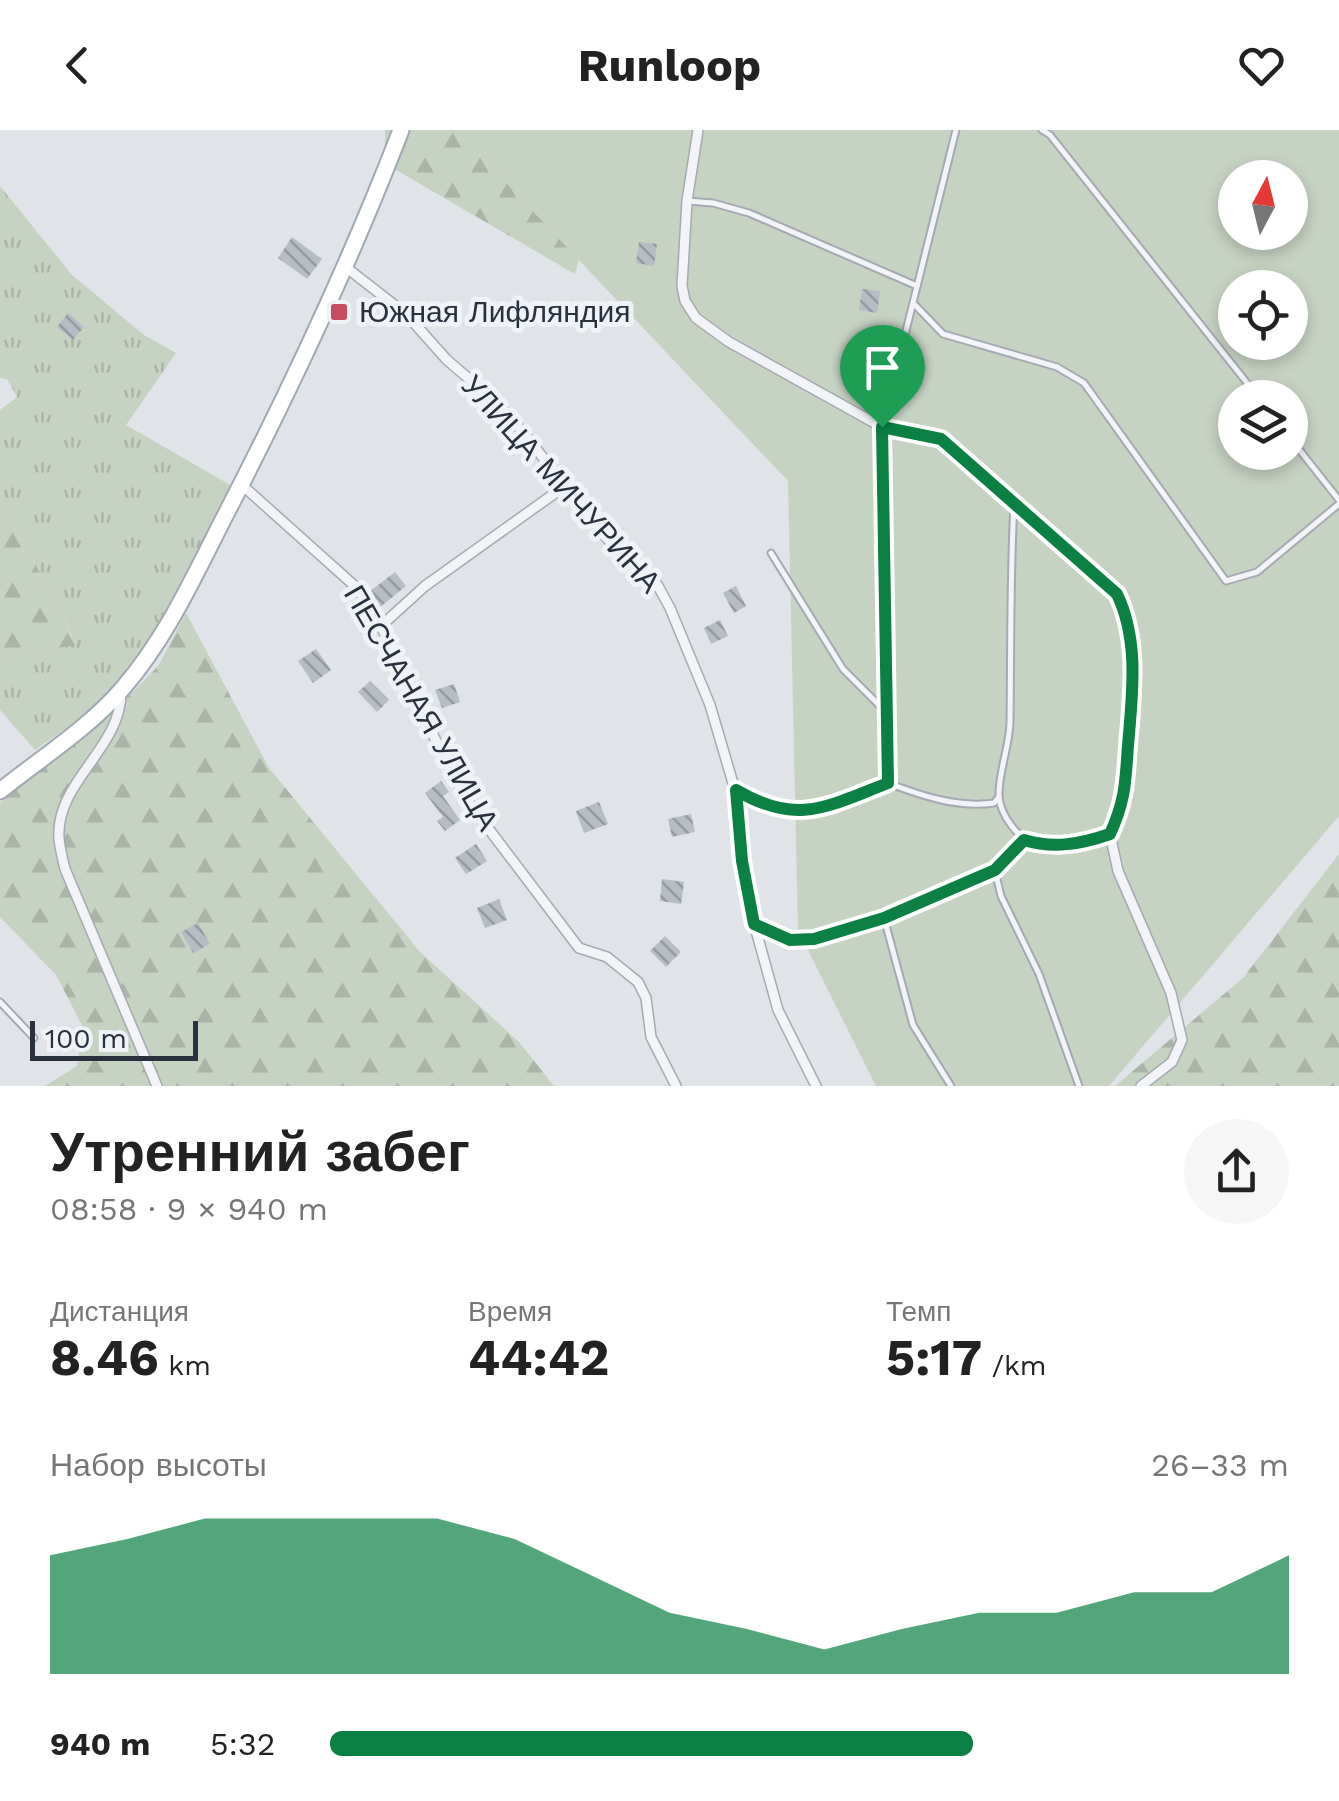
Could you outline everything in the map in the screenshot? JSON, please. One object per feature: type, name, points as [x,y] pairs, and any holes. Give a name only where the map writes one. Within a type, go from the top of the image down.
[{"type":"main road","points":[[0,791],[120,691],[168,626],[242,484],[355,241],[401,130]]},
{"type":"street","points":[[698,130],[687,201],[682,286],[684,302],[696,318],[778,371],[882,427],[941,439],[1117,594],[1129,624],[1134,692],[1127,787],[1110,834],[1118,871],[1172,993],[1182,1040],[1172,1062],[1141,1086]]},
{"type":"street","name":"УЛИЦА МИЧУРИНА","points":[[344,265],[406,314],[446,360],[495,401],[626,560],[648,574],[670,608],[710,705],[736,790],[742,861],[754,924],[778,1010],[816,1086]]},
{"type":"street","name":"ПЕСЧАНАЯ УЛИЦА","points":[[242,484],[356,588],[381,626],[469,802],[579,948],[608,957],[638,982],[646,998],[651,1038],[676,1086]]},
{"type":"street","points":[[381,626],[425,586],[565,486]]},
{"type":"street","points":[[120,691],[114,727],[101,752],[78,778],[66,803],[58,836],[65,870],[158,1086]]},
{"type":"lane","points":[[888,783],[882,427],[956,130]]},
{"type":"lane","points":[[1042,130],[1050,135],[1245,380]]},
{"type":"lane","points":[[687,201],[714,203],[749,213],[918,287]]},
{"type":"lane","points":[[914,304],[942,334],[1057,367],[1084,383],[1226,582],[1257,572],[1339,502],[1308,462]]},
{"type":"lane","points":[[736,790],[762,806],[798,811],[812,810],[888,783],[925,797],[994,803],[1008,753],[1014,501]]},
{"type":"lane","points":[[771,553],[844,669],[888,714]]},
{"type":"lane","points":[[999,796],[1003,812],[1024,840],[1046,846],[1110,834]]},
{"type":"lane","points":[[754,924],[790,940],[814,939],[884,918],[995,870],[1024,840]]},
{"type":"lane","points":[[995,870],[1001,896],[1039,974],[1079,1086]]},
{"type":"lane","points":[[884,918],[914,1026],[951,1086]]},
{"type":"lane","points":[[0,1002],[34,1038]]},
{"type":"green space","points":[[385,130],[613,130],[575,274],[391,167]]},
{"type":"green space","points":[[482,130],[1339,130],[1339,816],[1109,1086],[876,1086],[798,930],[788,481],[471,146]]},
{"type":"green space","points":[[0,186],[71,274],[144,335],[176,353],[126,425],[232,486],[185,584],[126,677],[106,698],[35,750],[0,710],[0,658],[76,644],[56,600],[0,504],[0,410],[17,397],[7,379],[0,378]]},
{"type":"green space","points":[[0,504],[56,600],[76,645],[0,658]]},
{"type":"green space","points":[[186,613],[269,768],[420,952],[519,1042],[554,1086],[45,1086],[77,1066],[83,1027],[56,975],[0,917],[0,803],[122,703],[159,665]]},
{"type":"green space","points":[[1339,854],[1339,1086],[1115,1086],[1243,978]]},
{"type":"building","points":[[292,237],[322,259],[307,279],[278,258]]},
{"type":"building","points":[[639,242],[657,244],[654,266],[636,263]]},
{"type":"building","points":[[862,289],[880,291],[877,313],[859,310]]},
{"type":"building","points":[[68,313],[84,327],[73,340],[57,327]]},
{"type":"building","points":[[395,572],[406,586],[379,608],[369,592]]},
{"type":"building","points":[[736,586],[746,606],[734,613],[723,593]]},
{"type":"building","points":[[720,620],[728,636],[711,644],[704,628]]},
{"type":"building","points":[[316,649],[331,670],[313,683],[298,661]]},
{"type":"building","points":[[370,681],[389,700],[377,712],[358,692]]},
{"type":"building","points":[[454,684],[460,702],[442,708],[435,690]]},
{"type":"building","points":[[441,781],[449,792],[443,796],[460,820],[445,831],[437,821],[443,817],[425,793]]},
{"type":"building","points":[[599,802],[608,824],[584,833],[576,811]]},
{"type":"building","points":[[691,814],[695,832],[672,837],[668,819]]},
{"type":"building","points":[[476,844],[487,861],[466,874],[455,858]]},
{"type":"building","points":[[662,879],[684,882],[681,904],[660,901]]},
{"type":"building","points":[[499,899],[507,920],[485,928],[477,908]]},
{"type":"building","points":[[198,923],[210,944],[193,953],[181,932]]},
{"type":"building","points":[[665,936],[681,952],[666,967],[650,951]]},
{"type":"place","name":"Южная Лифляндия","points":[[339,312]]},
{"type":"route","points":[[882,427],[941,439],[1117,594],[1129,624],[1134,692],[1127,787],[1110,834],[1046,846],[1024,840],[995,870],[884,918],[814,939],[790,940],[754,924],[742,861],[736,790],[762,806],[785,811],[812,810],[888,783],[882,427]]}]
